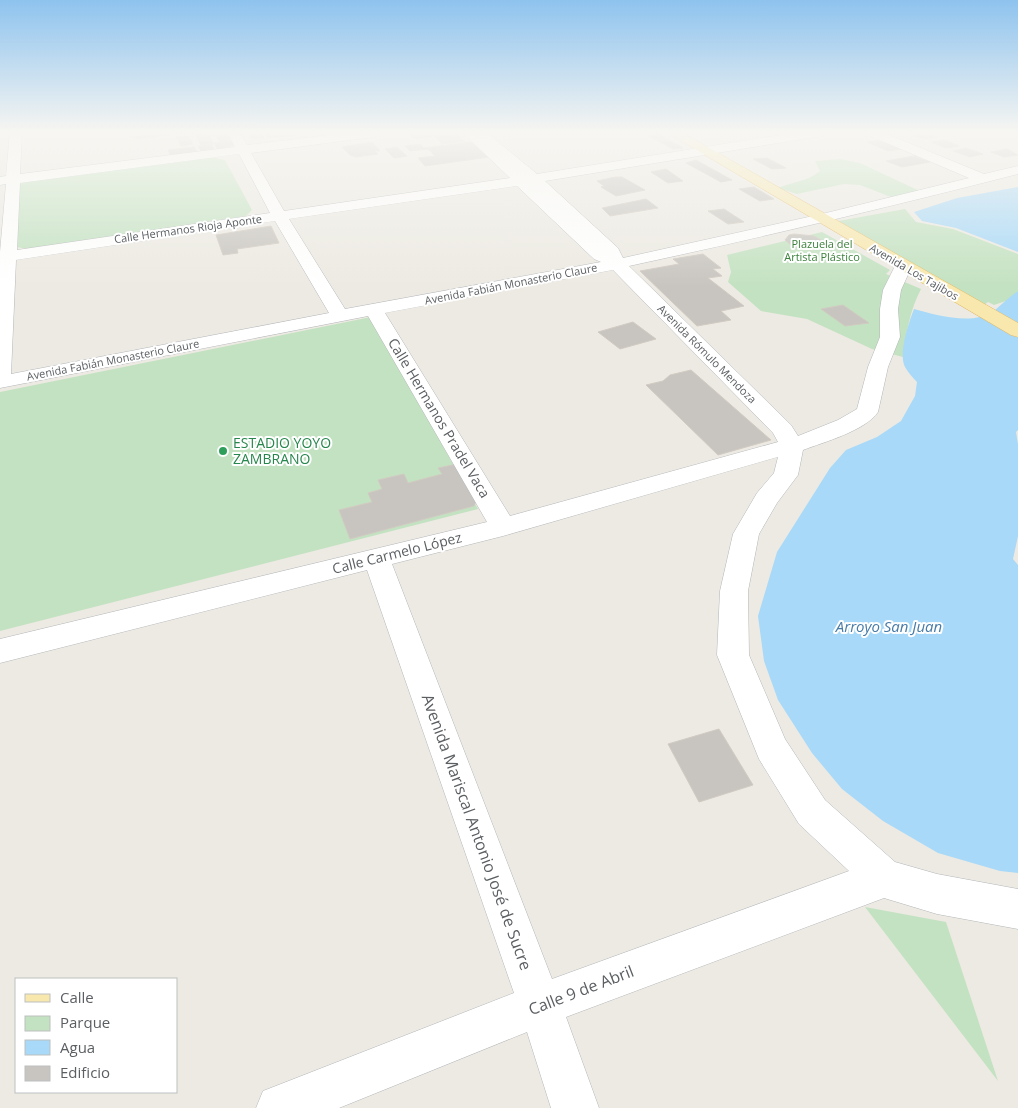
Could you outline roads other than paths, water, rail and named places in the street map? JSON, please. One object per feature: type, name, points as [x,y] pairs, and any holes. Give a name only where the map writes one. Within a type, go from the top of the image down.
[{"type":"main road","name":"Avenida Los Tajibos","points":[[762,184],[1018,331]]},
{"type":"street","points":[[0,382],[6,184]]},
{"type":"street","points":[[262,184],[279,216],[340,316]]},
{"type":"street","name":"Calle Hermanos Rioja Aponte","points":[[4,256],[502,184]]},
{"type":"street","name":"Avenida Rómulo Mendoza","points":[[532,184],[600,255],[617,264],[783,430],[792,446]]},
{"type":"street","name":"Avenida Fabián Monasterio Claure","points":[[0,382],[617,264],[822,219],[961,184]]},
{"type":"street","name":"Calle Carmelo López","points":[[0,651],[503,527],[792,446],[846,425],[867,412],[878,367],[890,337],[889,308],[892,290],[903,266]]},
{"type":"street","name":"Calle Hermanos Pradel Vaca","points":[[374,310],[503,527]]},
{"type":"street","points":[[792,446],[786,475],[766,499],[746,534],[734,591],[733,655],[771,748],[812,812],[884,878],[937,894],[1018,909]]},
{"type":"street","name":"Avenida Mariscal Antonio José de Sucre","points":[[376,558],[540,1005],[575,1108]]},
{"type":"street","name":"Calle 9 de Abril","points":[[280,1108],[540,1005],[884,878]]},
{"type":"water","points":[[1018,187],[1018,252],[956,228],[922,221],[914,212],[957,198]]},
{"type":"water","name":"Arroyo San Juan","points":[[1018,291],[1018,430],[1016,432],[1018,444],[1018,536],[1013,559],[1018,565],[1018,873],[1000,871],[938,853],[883,821],[842,789],[812,753],[778,700],[764,661],[758,616],[777,552],[830,468],[846,450],[877,437],[901,421],[915,396],[917,382],[905,367],[903,361],[903,346],[914,309],[954,318],[976,318],[994,311]]},
{"type":"place","name":"ESTADIO YOYO ZAMBRANO","points":[[223,451]]},
{"type":"park label","name":"Plazuela del Artista Plástico","points":[[822,250]]}]
